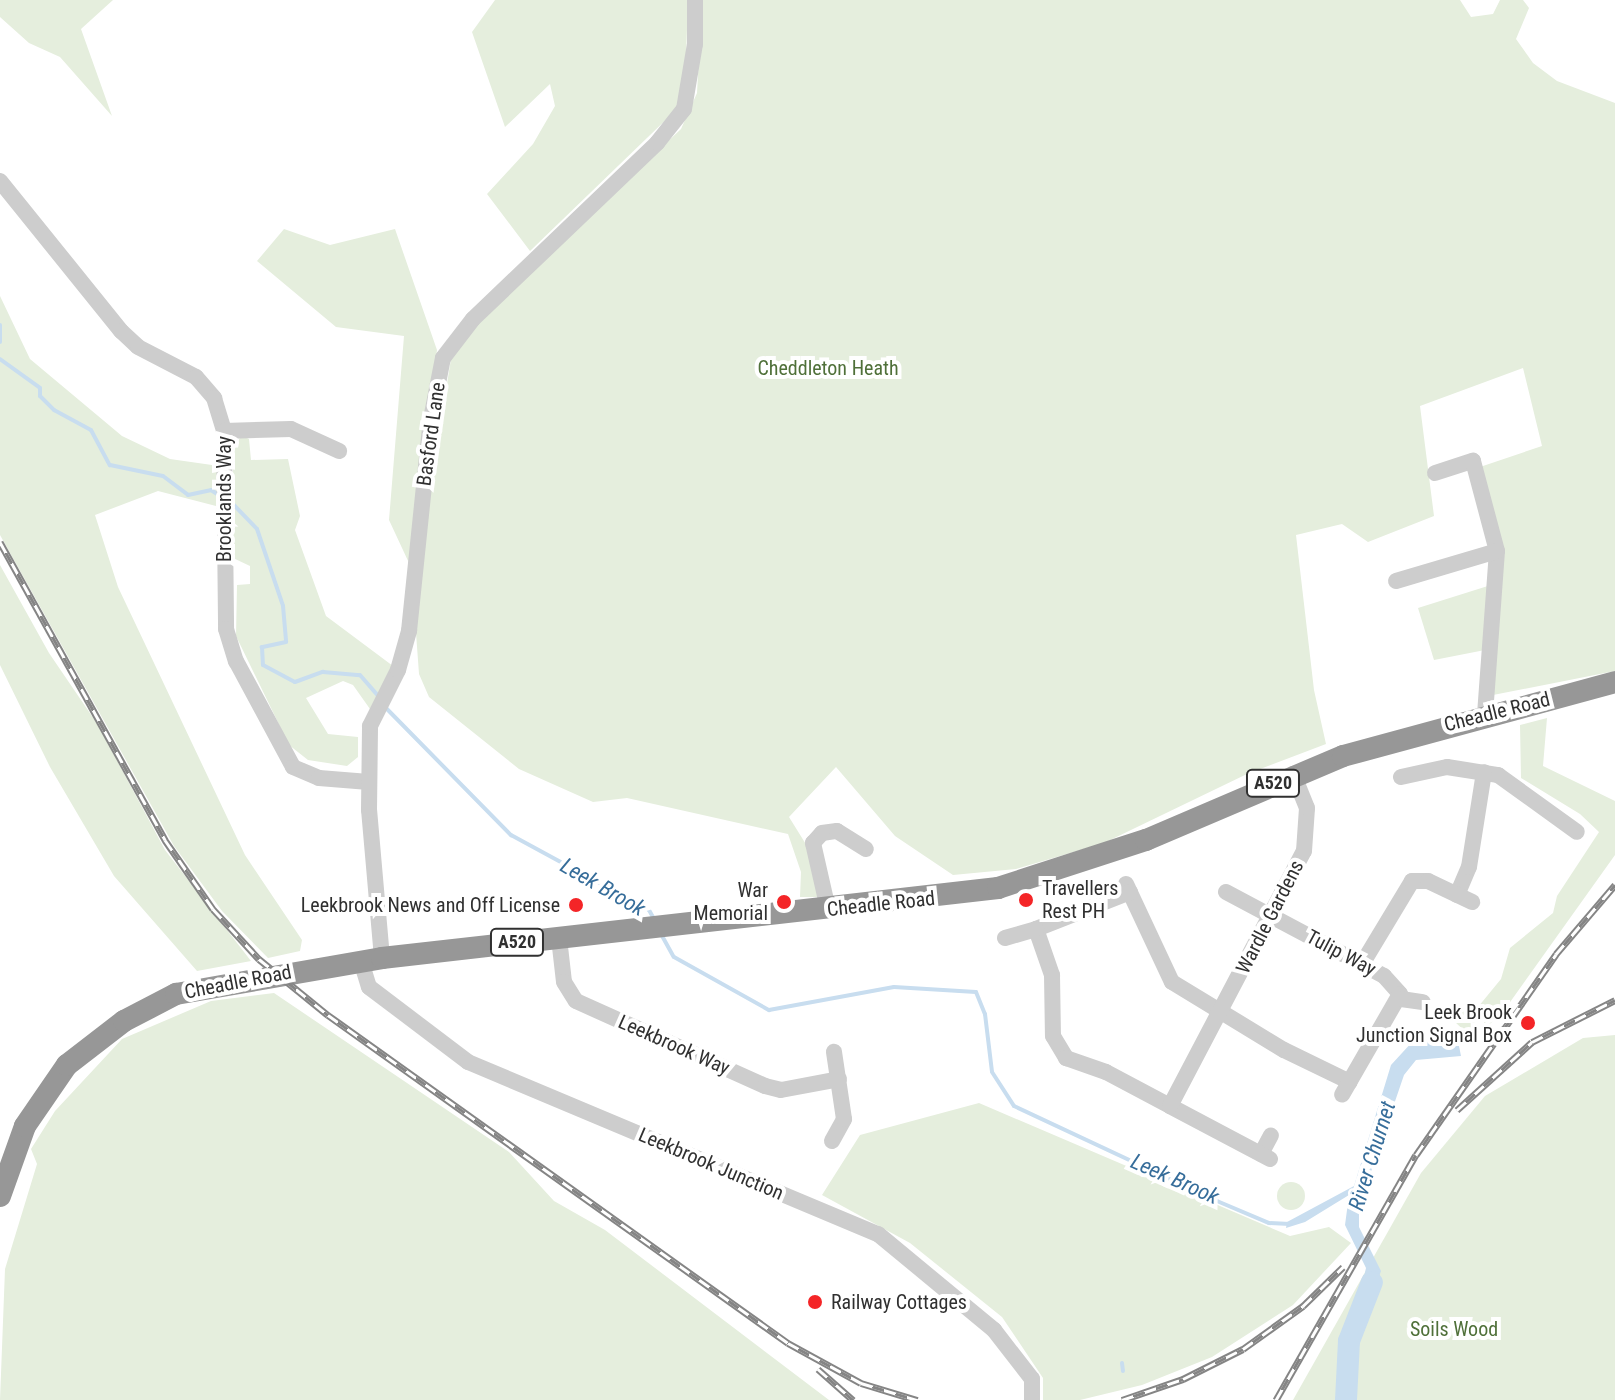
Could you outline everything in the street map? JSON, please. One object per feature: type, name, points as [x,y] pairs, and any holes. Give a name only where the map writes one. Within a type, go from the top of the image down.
[{"type":"highway","name":"Cheadle Road","points":[[0,1196],[10,1158],[44,1095],[67,1065],[124,1021],[206,985],[372,959],[945,897],[1056,873],[1146,840],[1293,774],[1485,715],[1615,682]]},
{"type":"street","name":"Basford Lane","points":[[372,959],[369,782],[374,713],[409,631],[431,419],[443,358],[473,319],[657,143],[684,109],[695,44],[695,0]]},
{"type":"street","name":"Brooklands Way","points":[[0,181],[121,331],[208,388],[224,431],[227,479],[223,513],[229,644],[284,758],[304,774],[369,782]]},
{"type":"street","points":[[224,431],[291,429],[339,451]]},
{"type":"street","points":[[1435,473],[1473,461],[1497,551],[1485,715]]},
{"type":"street","points":[[1396,581],[1497,551]]},
{"type":"street","points":[[1401,777],[1447,767],[1484,772],[1504,779],[1577,832]]},
{"type":"street","points":[[1362,964],[1412,881],[1428,881],[1464,898],[1484,772]]},
{"type":"street","name":"Wardle Gardens","points":[[1170,1106],[1273,916],[1308,837],[1307,808],[1293,774]]},
{"type":"street","points":[[828,909],[813,843],[822,833],[837,831],[866,849]]},
{"type":"street","points":[[1005,938],[1036,929],[1128,888],[1172,982],[1346,1088],[1401,999],[1423,1002]]},
{"type":"street","name":"Tulip Way","points":[[1226,892],[1384,976],[1401,999]]},
{"type":"street","points":[[1036,929],[1052,975],[1053,1036],[1059,1052],[1265,1157],[1271,1135]]},
{"type":"street","name":"Leekbrook Way","points":[[559,938],[564,982],[576,1001],[765,1086],[781,1090],[839,1079]]},
{"type":"street","name":"Leekbrook Junction","points":[[372,959],[369,987],[468,1062],[878,1234],[994,1330],[1032,1379],[1032,1400]]},
{"type":"street","points":[[832,1141],[844,1119],[834,1052]]},
{"type":"green space","points":[[0,0],[113,0],[81,29],[112,116],[60,57],[29,43],[0,17]]},
{"type":"green space","points":[[495,0],[688,0],[685,87],[677,109],[530,251],[487,194],[533,144],[555,106],[550,84],[505,127],[472,32]]},
{"type":"green space","name":"Cheddleton Heath","points":[[702,0],[1460,0],[1471,17],[1493,14],[1500,0],[1523,0],[1529,8],[1516,39],[1533,63],[1557,81],[1615,103],[1615,671],[1493,695],[1504,553],[1480,467],[1542,446],[1523,368],[1420,406],[1434,516],[1368,542],[1342,524],[1296,535],[1314,690],[1326,744],[1247,774],[1104,843],[1016,869],[953,875],[895,836],[836,767],[789,817],[812,854],[819,897],[800,897],[801,872],[788,834],[627,798],[593,802],[519,769],[429,697],[419,674],[416,633],[425,519],[451,359],[482,317],[681,129],[697,93]]},
{"type":"green space","points":[[284,229],[330,245],[395,229],[437,350],[409,563],[389,520],[404,336],[336,327],[257,261]]},
{"type":"green space","points":[[0,296],[30,359],[122,436],[170,459],[219,466],[216,506],[158,491],[95,515],[118,587],[245,855],[302,940],[300,951],[268,958],[222,911],[174,846],[0,535]]},
{"type":"green space","points":[[241,435],[249,439],[251,460],[288,459],[300,516],[295,530],[326,616],[393,666],[370,709],[353,685],[343,681],[306,698],[328,734],[358,737],[358,757],[347,766],[308,760],[289,745],[236,636],[237,585],[250,584],[250,566],[233,558],[233,453]]},
{"type":"green space","points":[[0,565],[49,653],[98,725],[165,850],[251,961],[197,971],[114,876],[50,767],[0,665]]},
{"type":"green space","points":[[1491,585],[1485,650],[1434,660],[1418,608]]},
{"type":"green space","points":[[1547,718],[1543,766],[1615,801],[1615,855],[1508,1005],[1478,1037],[1471,1037],[1455,1022],[1455,1014],[1478,1007],[1501,979],[1510,948],[1553,913],[1557,896],[1599,832],[1580,814],[1521,778],[1520,725]]},
{"type":"green space","points":[[274,993],[509,1152],[554,1201],[605,1230],[829,1400],[0,1400],[5,1269],[37,1164],[31,1149],[55,1111],[122,1039],[211,1001]]},
{"type":"green space","name":"Soils Wood","points":[[1615,1035],[1615,1400],[1293,1400],[1421,1173],[1485,1096],[1583,1038]]},
{"type":"green space","points":[[979,1103],[1290,1236],[1329,1227],[1351,1243],[1293,1305],[1212,1357],[1142,1385],[1080,1400],[1043,1400],[1043,1378],[1002,1317],[910,1243],[822,1195],[860,1135]]},
{"type":"green space","points":[[1291,1182],[1301,1186],[1305,1196],[1301,1206],[1291,1210],[1281,1206],[1277,1196],[1281,1186]]},
{"type":"water","points":[[1413,1041],[1458,1041],[1461,1056],[1416,1060],[1404,1075],[1359,1207],[1359,1227],[1381,1271],[1367,1311],[1357,1306],[1366,1268],[1345,1225],[1349,1195],[1305,1222],[1286,1228],[1287,1222],[1354,1186],[1391,1065]]},
{"type":"waterway","name":"Leek Brook","points":[[0,325],[0,342]]},
{"type":"waterway","name":"Leek Brook","points":[[0,359],[40,388],[40,396],[54,410],[91,430],[110,465],[163,476],[188,495],[211,490],[220,496]]},
{"type":"waterway","name":"Leek Brook","points":[[231,502],[257,529],[283,606],[286,642],[262,647],[263,665],[295,682],[323,672],[360,675],[378,696]]},
{"type":"waterway","name":"Leek Brook","points":[[385,707],[511,835],[649,910],[654,919]]},
{"type":"waterway","name":"Leek Brook","points":[[661,934],[674,957],[769,1010],[894,987],[976,992],[985,1014],[992,1072],[1014,1106],[1217,1201],[1269,1223],[1290,1224]]},
{"type":"waterway","name":"River Churnet","points":[[1346,1400],[1349,1341],[1372,1282]]},
{"type":"waterway","points":[[1122,1363],[1123,1371]]},
{"type":"railway","points":[[0,542],[165,840],[213,909],[259,959],[328,1015],[788,1343],[861,1383],[917,1400]]},
{"type":"railway","points":[[1276,1400],[1416,1155],[1556,954],[1615,885]]},
{"type":"railway","points":[[1457,1110],[1532,1042],[1615,1000]]},
{"type":"railway","points":[[1122,1400],[1183,1379],[1243,1349],[1303,1306],[1343,1267]]},
{"type":"railway","points":[[818,1369],[853,1400]]},
{"type":"place","name":"Travellers Rest PH","points":[[1026,900]]},
{"type":"place","name":"War Memorial","points":[[784,902]]},
{"type":"place","name":"Leekbrook News and Off License","points":[[576,905]]},
{"type":"place","name":"Leek Brook Junction Signal Box","points":[[1528,1023]]},
{"type":"place","name":"Railway Cottages","points":[[815,1302]]}]
